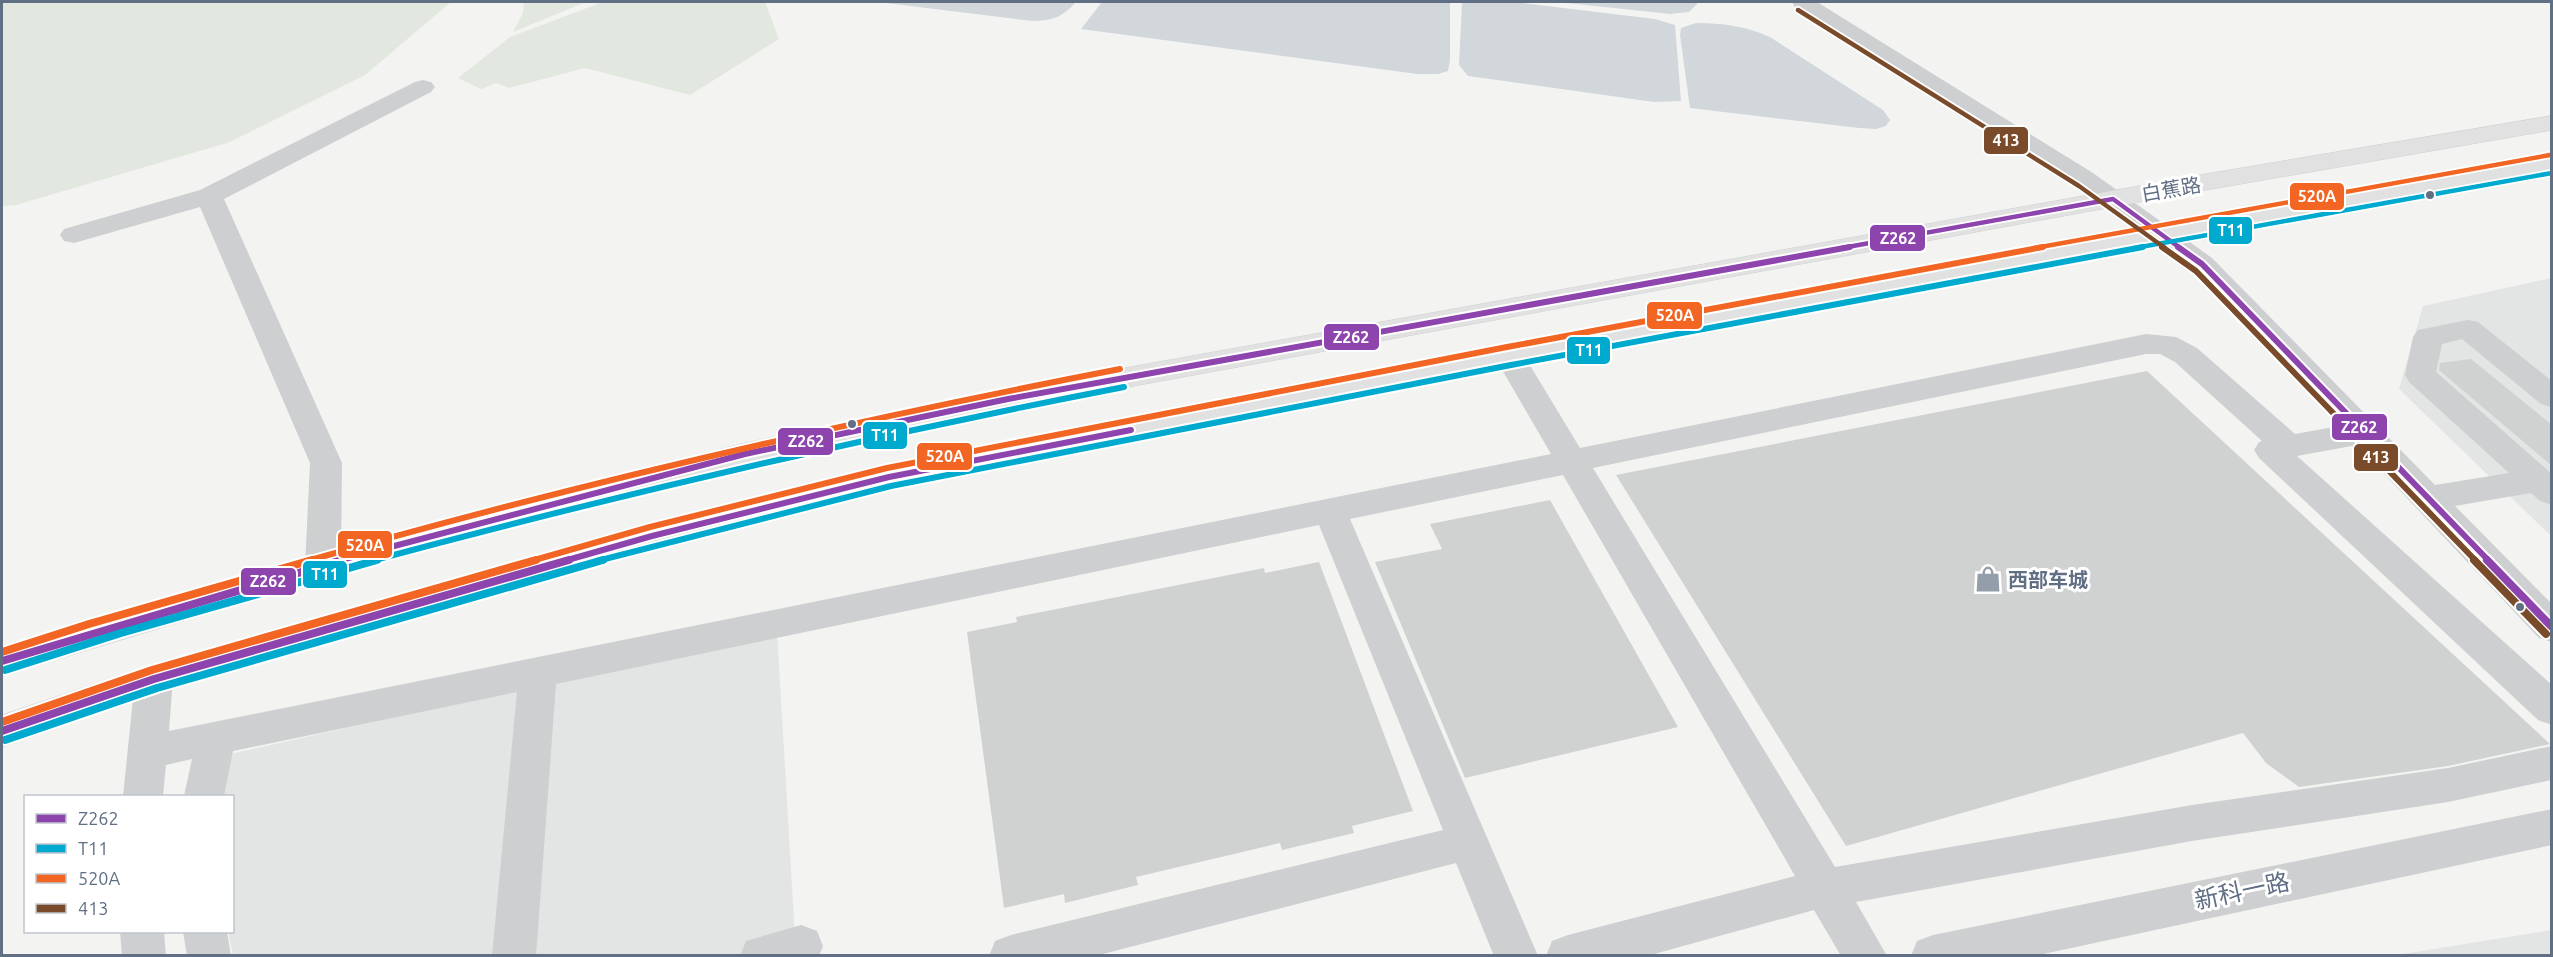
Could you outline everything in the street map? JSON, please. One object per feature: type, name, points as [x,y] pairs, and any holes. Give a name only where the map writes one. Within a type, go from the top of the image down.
[{"type":"main road","name":"白蕉路","points":[[2,661],[323,566],[746,454],[1008,399],[2113,199],[2552,123]]},
{"type":"main road","points":[[2,731],[154,679],[652,536],[889,477],[1509,356],[2160,234],[2552,164]]},
{"type":"street","points":[[1803,2],[2084,179],[2202,264],[2362,433],[2552,628]]},
{"type":"street","points":[[74,235],[209,196],[423,87]]},
{"type":"street","points":[[209,196],[326,463],[323,566]]},
{"type":"street","points":[[2544,487],[2420,375],[2428,338],[2468,329],[2552,397]]},
{"type":"street","points":[[147,752],[2155,343],[2165,344],[2186,355],[2289,447]]},
{"type":"street","points":[[1509,356],[1865,956]]},
{"type":"street","points":[[2362,433],[2270,450],[2552,709]]},
{"type":"street","points":[[2426,499],[2544,487]]},
{"type":"street","points":[[1330,512],[1516,956]]},
{"type":"street","points":[[514,956],[538,673]]},
{"type":"street","points":[[143,795],[154,679]]},
{"type":"street","points":[[204,795],[216,738]]},
{"type":"street","points":[[1568,956],[1824,888],[2192,823],[2448,785],[2552,763]]},
{"type":"street","name":"新科一路","points":[[1933,956],[2552,827]]},
{"type":"street","points":[[1011,956],[1468,842]]},
{"type":"street","points":[[205,933],[209,956]]},
{"type":"shaded area","points":[[2,2],[451,2],[365,75],[230,142],[16,205],[2,206]]},
{"type":"shaded area","points":[[524,2],[586,2],[513,32],[523,13]]},
{"type":"shaded area","points":[[603,2],[765,2],[779,39],[690,95],[585,68],[509,88],[496,83],[481,89],[458,78],[510,37]]},
{"type":"shaded area","points":[[878,2],[1076,2],[1057,17],[1032,21]]},
{"type":"shaded area","points":[[1102,2],[1450,2],[1448,71],[1438,74],[1417,74],[1081,29]]},
{"type":"shaded area","points":[[1462,2],[1514,2],[1655,19],[1675,25],[1681,101],[1654,102],[1468,76],[1459,65]]},
{"type":"shaded area","points":[[1558,2],[1698,3],[1689,12],[1670,14]]},
{"type":"shaded area","points":[[1696,23],[1734,26],[1770,37],[1883,110],[1890,120],[1886,126],[1876,129],[1859,128],[1690,108],[1680,35],[1681,28]]},
{"type":"shaded area","points":[[2551,278],[2551,536],[2399,389],[2423,306]]},
{"type":"shaded area","points":[[777,631],[796,955],[233,955],[228,933],[234,933],[234,795],[219,795],[226,755]]},
{"type":"shaded area","points":[[2551,930],[2551,955],[2397,955]]},
{"type":"building","points":[[2471,359],[2552,425],[2552,466],[2439,370],[2440,363]]},
{"type":"building","points":[[2147,371],[2550,744],[2448,766],[2299,787],[2266,763],[2243,733],[1846,846],[1616,475]]},
{"type":"building","points":[[1550,500],[1678,727],[1465,778],[1375,562],[1442,549],[1430,524]]},
{"type":"building","points":[[1319,562],[1413,811],[1352,826],[1354,833],[1282,850],[1280,843],[1136,877],[1138,885],[1065,903],[1064,894],[1004,908],[967,632],[1017,622],[1016,617],[1264,568],[1265,573]]},
{"type":"transit line","name":"413","points":[[1798,10],[2079,186],[2196,271],[2546,634]]},
{"type":"transit line","name":"520A","points":[[2,722],[152,670],[650,527],[887,468],[1507,347],[2158,225],[2550,155]]},
{"type":"transit line","name":"T11","points":[[5,740],[157,688],[654,545],[891,486],[1511,365],[2162,243],[2552,173]]},
{"type":"transit line","name":"Z262","points":[[2,661],[378,549],[745,454],[1008,399],[2113,199],[2202,264],[2552,627]]},
{"type":"transit line","name":"520A","points":[[2,652],[89,624],[345,550],[675,464],[897,414],[1120,369]]},
{"type":"transit line","name":"T11","points":[[5,670],[238,599],[568,509],[789,456],[1124,387]]},
{"type":"transit line","name":"Z262","points":[[2,731],[154,679],[652,536],[889,477],[1131,430]]},
{"type":"place","name":"西部车城","points":[[1988,579]]}]
